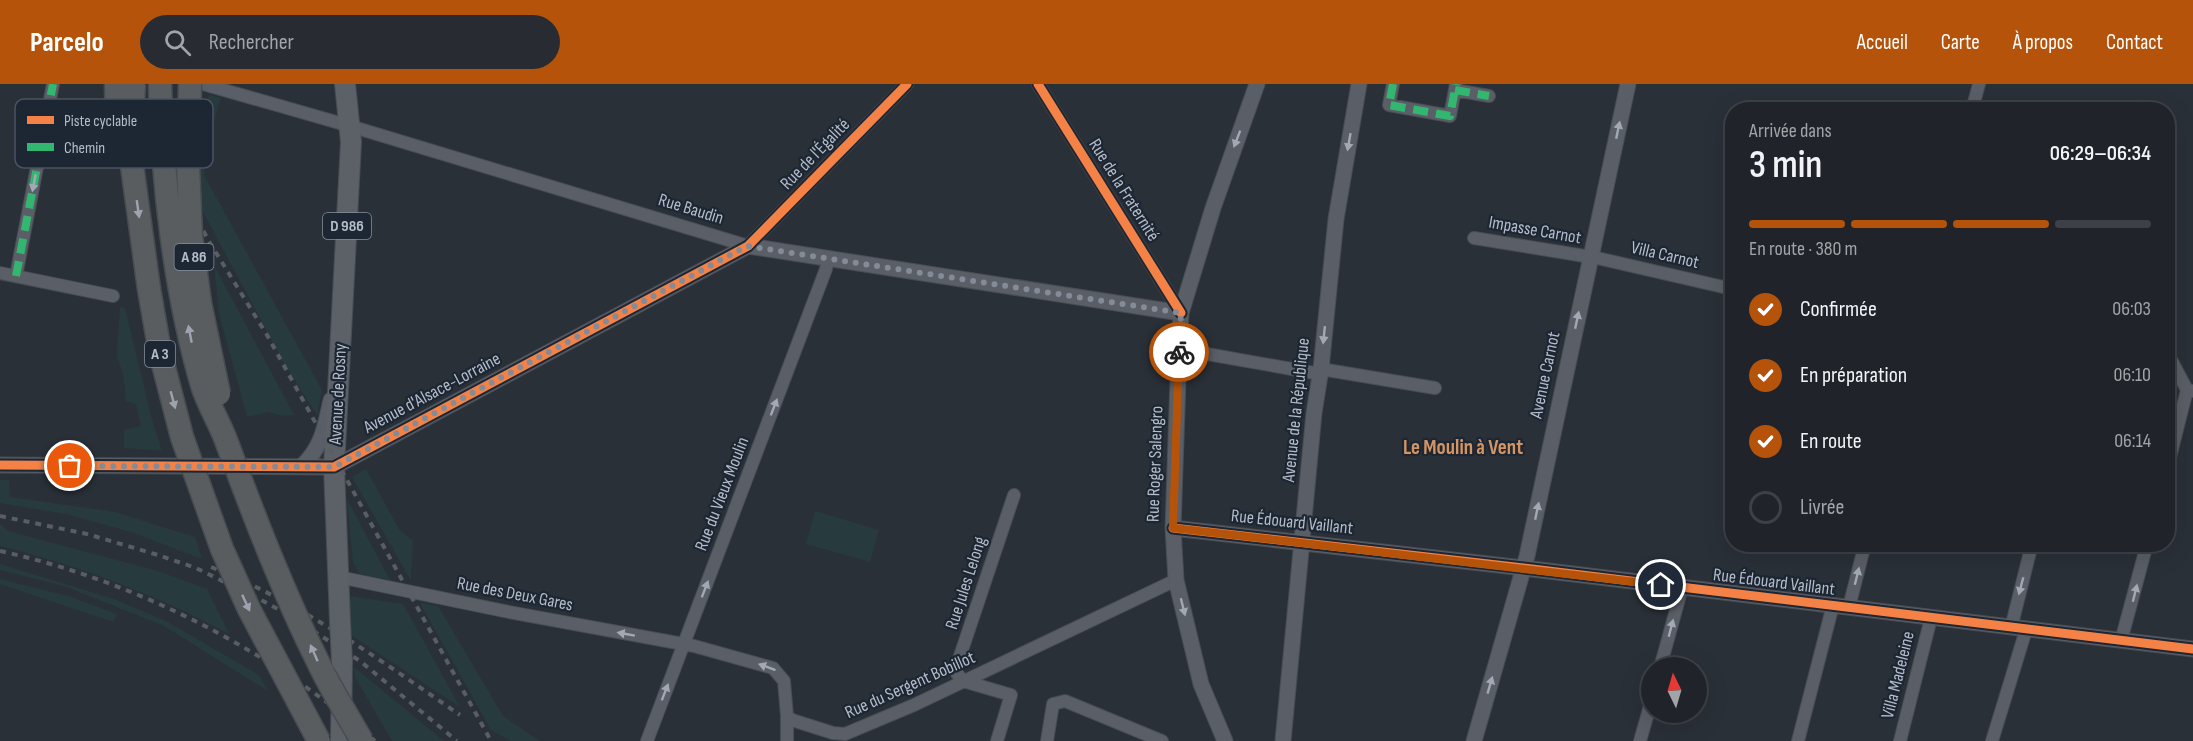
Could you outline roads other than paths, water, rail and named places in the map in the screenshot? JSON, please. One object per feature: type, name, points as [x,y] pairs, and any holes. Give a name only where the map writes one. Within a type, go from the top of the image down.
[{"type":"highway","points":[[116,84],[116,99]]},
{"type":"highway","name":"A 3","points":[[133,99],[134,84]]},
{"type":"highway","name":"A 3","points":[[160,84],[161,99]]},
{"type":"highway","name":"A 86","points":[[190,84],[190,99]]},
{"type":"highway","name":"A 3","points":[[132,168],[160,352],[182,437],[235,579],[278,666],[319,741]]},
{"type":"highway","name":"A 3","points":[[165,168],[182,294],[208,402],[222,428],[262,538],[320,666],[362,741]]},
{"type":"highway","name":"A 86","points":[[188,168],[191,236],[200,303],[218,385],[222,428]]},
{"type":"main road","name":"Avenue de Rosny","points":[[341,741],[342,662],[334,467],[351,142],[345,84]]},
{"type":"street","points":[[50,99],[53,84]]},
{"type":"street","name":"Rue Baudin","points":[[203,84],[747,246],[1181,313]]},
{"type":"street","name":"Rue de l'Égalité","points":[[747,246],[904,84]]},
{"type":"street","name":"Rue de la Fraternité","points":[[1038,84],[1181,313]]},
{"type":"street","name":"Rue Roger Salengro","points":[[1225,741],[1202,684],[1176,580],[1173,528],[1179,350],[1181,313],[1213,208],[1257,84]]},
{"type":"street","name":"Avenue de la République","points":[[1283,741],[1314,413],[1321,372],[1336,219],[1359,84]]},
{"type":"street","points":[[1393,84],[1389,105],[1450,116],[1456,87],[1489,96]]},
{"type":"street","name":"Avenue Carnot","points":[[1474,741],[1524,568],[1628,84]]},
{"type":"street","points":[[1974,102],[1979,84]]},
{"type":"street","points":[[16,276],[37,168]]},
{"type":"street","name":"Impasse Carnot","points":[[1474,238],[1590,258]]},
{"type":"street","name":"Avenue d'Alsace-Lorraine","points":[[0,465],[334,467],[747,246]]},
{"type":"street","name":"Rue du Vieux Moulin","points":[[647,741],[826,269],[828,258]]},
{"type":"street","name":"Villa Carnot","points":[[1590,258],[1725,288]]},
{"type":"street","points":[[0,273],[113,296]]},
{"type":"street","points":[[1179,350],[1435,388]]},
{"type":"street","points":[[2175,365],[2190,390],[2175,441]]},
{"type":"street","points":[[301,467],[314,456],[323,434],[339,368]]},
{"type":"street","name":"Rue Jules Lelong","points":[[963,681],[956,671],[1014,495]]},
{"type":"street","name":"Rue Édouard Vaillant","points":[[1173,528],[2193,649]]},
{"type":"street","points":[[1850,607],[1863,552]]},
{"type":"street","points":[[1992,741],[2018,629],[2031,552]]},
{"type":"street","points":[[2121,641],[2145,552]]},
{"type":"street","name":"Rue des Deux Gares","points":[[339,577],[684,644]]},
{"type":"street","name":"Rue du Sergent Bobillot","points":[[788,716],[792,720],[833,733],[845,734],[914,705],[1176,580]]},
{"type":"street","points":[[1663,657],[1682,588]]},
{"type":"street","points":[[1798,741],[1833,606]]},
{"type":"street","name":"Villa Madeleine","points":[[1900,741],[1931,618]]},
{"type":"street","points":[[684,644],[773,668],[784,681],[788,716],[787,741]]},
{"type":"street","points":[[963,681],[1011,695],[997,741]]},
{"type":"street","points":[[1047,741],[1053,704],[1065,701],[1162,741]]},
{"type":"street","points":[[1640,741],[1645,723]]},
{"type":"railway","points":[[122,84],[130,99]]},
{"type":"railway","points":[[168,168],[210,243],[267,335],[491,741]]},
{"type":"railway","points":[[0,516],[87,534],[158,555],[196,568],[261,600],[360,661],[457,741]]},
{"type":"railway","points":[[0,551],[51,564],[101,581],[151,600],[199,623],[291,677],[375,741]]},
{"type":"railway","points":[[211,567],[244,581],[308,615],[370,653],[460,715]]},
{"type":"district","name":"Le Moulin à Vent","points":[[1463,447]]}]
